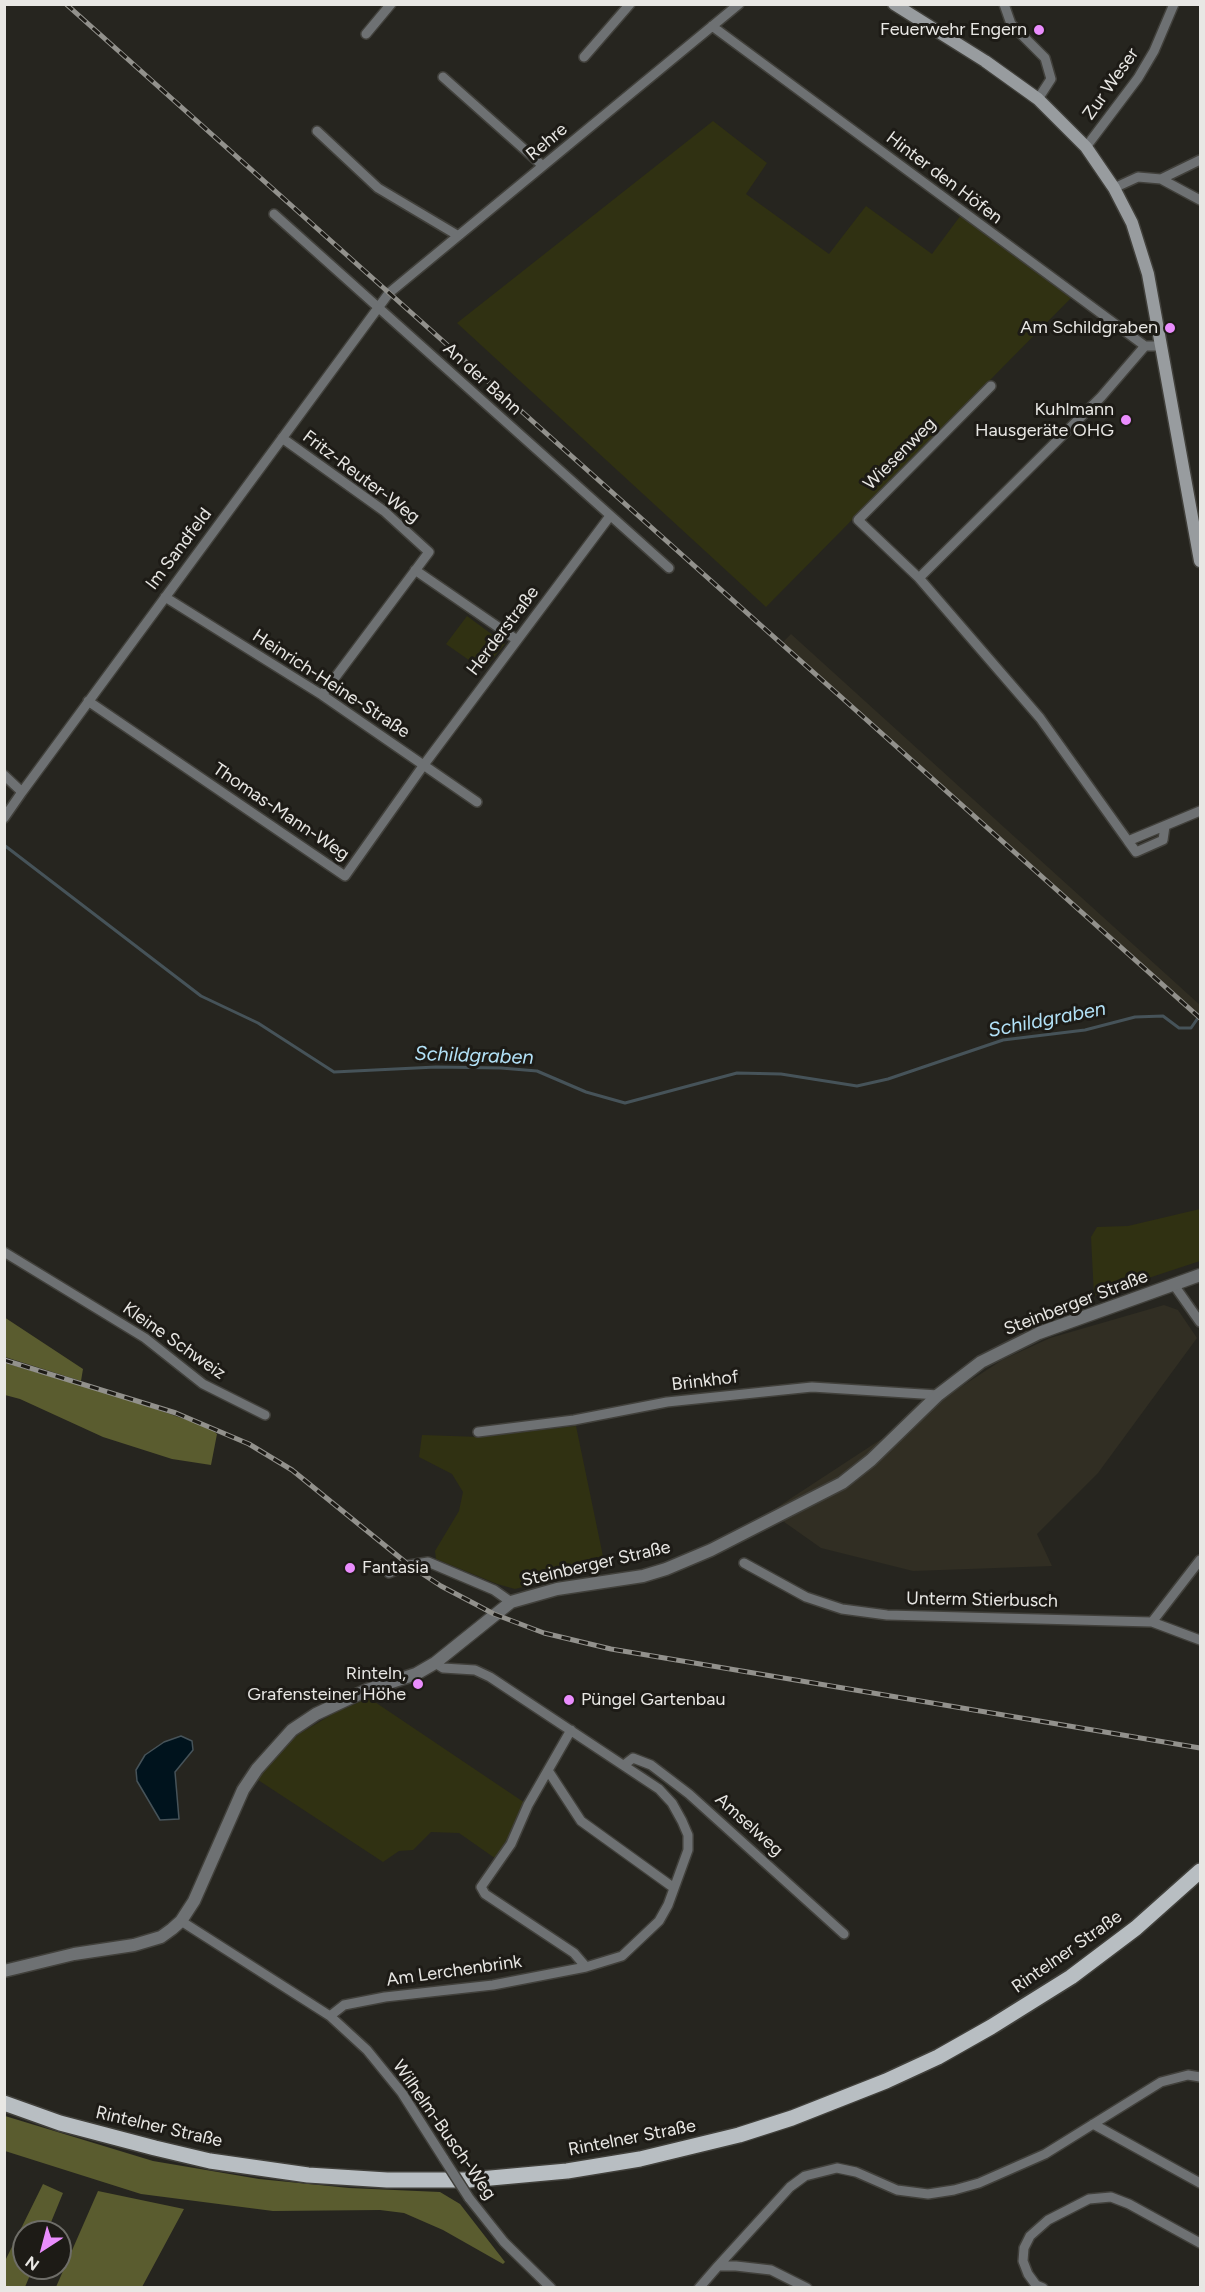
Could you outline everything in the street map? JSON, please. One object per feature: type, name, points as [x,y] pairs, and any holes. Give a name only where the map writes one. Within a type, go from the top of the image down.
[{"type":"main road","points":[[899,6],[1038,99],[1086,147],[1114,188],[1132,223],[1148,274],[1200,561]]},
{"type":"main road","name":"Rintelner Straße","points":[[6,2103],[60,2122],[210,2161],[331,2177],[397,2181],[469,2180],[567,2171],[640,2159],[727,2138],[792,2118],[938,2057],[1071,1977],[1136,1928],[1200,1871]]},
{"type":"street","points":[[366,34],[391,4]]},
{"type":"street","points":[[584,57],[630,4]]},
{"type":"street","name":"Rehre","points":[[377,306],[457,235],[739,4]]},
{"type":"street","points":[[1004,4],[1011,24],[1045,58],[1051,79],[1038,99]]},
{"type":"street","name":"Zur Weser","points":[[1086,147],[1138,78],[1154,51],[1174,4]]},
{"type":"street","name":"Hinter den Höfen","points":[[712,26],[1145,346]]},
{"type":"street","points":[[443,77],[543,166]]},
{"type":"street","points":[[317,131],[378,188],[457,235]]},
{"type":"street","points":[[1161,179],[1200,160]]},
{"type":"street","points":[[1114,188],[1138,177],[1161,179],[1200,200]]},
{"type":"street","name":"An der Bahn","points":[[273,214],[669,568]]},
{"type":"street","name":"Im Sandfeld","points":[[22,792],[377,306]]},
{"type":"street","points":[[1161,346],[1145,346],[1101,397],[919,578],[1040,718],[1128,841],[1200,812]]},
{"type":"street","name":"Wiesenweg","points":[[919,578],[858,520],[991,386]]},
{"type":"street","name":"Fritz-Reuter-Weg","points":[[282,438],[384,512],[429,552],[322,695]]},
{"type":"street","name":"Herderstraße","points":[[423,766],[610,516]]},
{"type":"street","points":[[415,570],[517,640]]},
{"type":"street","name":"Heinrich-Heine-Straße","points":[[165,597],[322,695],[477,802]]},
{"type":"street","name":"Thomas-Mann-Weg","points":[[88,701],[345,876],[423,766]]},
{"type":"street","points":[[4,775],[22,792],[4,818]]},
{"type":"street","name":"Kleine Schweiz","points":[[4,1252],[145,1338],[203,1384],[265,1415]]},
{"type":"street","name":"Steinberger Straße","points":[[4,1971],[74,1954],[134,1945],[161,1936],[182,1921],[204,1880],[243,1790],[272,1749],[292,1730],[316,1714],[367,1690],[416,1674],[435,1663],[511,1602],[556,1590],[643,1576],[700,1555],[842,1483],[871,1460],[938,1395],[981,1362],[1013,1345],[1200,1275]]},
{"type":"street","points":[[1174,1285],[1200,1322]]},
{"type":"street","name":"Brinkhof","points":[[478,1432],[574,1420],[667,1402],[812,1387],[938,1395]]},
{"type":"street","points":[[1152,1622],[1200,1560]]},
{"type":"street","points":[[389,1573],[409,1565],[428,1562],[494,1590],[511,1602]]},
{"type":"street","name":"Unterm Stierbusch","points":[[744,1563],[806,1597],[842,1609],[886,1615],[1152,1622],[1200,1640]]},
{"type":"street","name":"Am Lerchenbrink","points":[[330,2016],[344,2005],[492,1985],[586,1967],[622,1956],[642,1940],[659,1921],[688,1850],[688,1836],[682,1821],[672,1803],[659,1789],[490,1677],[475,1670],[443,1668],[435,1663]]},
{"type":"street","points":[[571,1730],[549,1773],[528,1805],[511,1844],[481,1887],[484,1894],[574,1953],[586,1967]]},
{"type":"street","name":"Amselweg","points":[[624,1765],[633,1758],[651,1765],[690,1794],[844,1934]]},
{"type":"street","points":[[549,1773],[581,1821],[674,1888]]},
{"type":"street","name":"Wilhelm-Busch-Weg","points":[[182,1921],[330,2016],[367,2050],[402,2093],[469,2198],[504,2242],[551,2288]]},
{"type":"street","points":[[699,2288],[790,2187],[805,2176],[820,2170],[837,2168],[856,2172],[897,2190],[913,2193],[954,2190],[979,2183],[1036,2158],[1161,2082],[1188,2075],[1200,2077]]},
{"type":"street","points":[[1094,2124],[1200,2183]]},
{"type":"street","points":[[1043,2288],[1036,2284],[1028,2274],[1023,2261],[1024,2248],[1030,2236],[1048,2220],[1089,2199],[1111,2197],[1129,2204],[1200,2243]]},
{"type":"street","points":[[718,2266],[771,2270],[807,2288]]},
{"type":"shaded area","points":[[713,121],[767,163],[746,194],[829,254],[866,206],[932,254],[961,215],[1071,298],[766,607],[457,323]]},
{"type":"shaded area","points":[[467,616],[505,644],[483,670],[446,644]]},
{"type":"shaded area","points":[[791,634],[1200,1005],[1200,1022],[780,645]]},
{"type":"shaded area","points":[[1200,1209],[1200,1261],[1094,1296],[1091,1237],[1097,1227],[1128,1226]]},
{"type":"shaded area","points":[[1164,1305],[1178,1310],[1197,1338],[1098,1473],[1037,1534],[1052,1566],[913,1571],[821,1548],[770,1512],[1002,1360],[1050,1338]]},
{"type":"shaded area","points":[[576,1426],[605,1566],[515,1589],[436,1559],[435,1551],[459,1511],[463,1492],[452,1474],[419,1457],[422,1435],[480,1437]]},
{"type":"shaded area","points":[[369,1698],[528,1805],[499,1861],[459,1833],[431,1832],[413,1850],[399,1851],[383,1862],[252,1776],[299,1734],[336,1712]]},
{"type":"green space","points":[[4,1317],[83,1369],[81,1381],[5,1357]]},
{"type":"green space","points":[[5,1363],[130,1400],[210,1428],[217,1434],[211,1465],[172,1459],[103,1437],[20,1399],[5,1395]]},
{"type":"green space","points":[[5,2116],[153,2161],[259,2179],[349,2188],[440,2192],[460,2204],[505,2262],[503,2264],[443,2230],[404,2213],[380,2210],[273,2211],[141,2194],[5,2151]]},
{"type":"green space","points":[[43,2184],[63,2193],[52,2220],[25,2220]]},
{"type":"green space","points":[[98,2191],[184,2209],[142,2287],[56,2287],[59,2280],[72,2280],[72,2250]]},
{"type":"green space","points":[[12,2247],[12,2280],[28,2280],[25,2287],[5,2287],[5,2261]]},
{"type":"water","points":[[181,1736],[192,1741],[193,1750],[175,1772],[179,1819],[160,1820],[137,1781],[136,1770],[145,1755],[164,1742]]},
{"type":"waterway","name":"Schildgraben","points":[[4,845],[201,996],[258,1023],[334,1072],[436,1067],[537,1071],[586,1092],[625,1103],[737,1073],[781,1074],[857,1086],[888,1079],[1003,1040],[1085,1030],[1135,1017],[1163,1016],[1179,1028],[1191,1028],[1200,1015]]},
{"type":"railway","points":[[66,4],[1200,1018]]},
{"type":"railway","points":[[4,1360],[176,1413],[249,1444],[292,1470],[409,1565],[441,1586],[494,1614],[544,1633],[611,1649],[1200,1748]]},
{"type":"place","name":"Feuerwehr Engern","points":[[1039,30]]},
{"type":"place","name":"Am Schildgraben","points":[[1170,328]]},
{"type":"place","name":"Kuhlmann Hausgeräte OHG","points":[[1126,420]]},
{"type":"place","name":"Fantasia","points":[[350,1568]]},
{"type":"place","name":"Rinteln, Grafensteiner Höhe","points":[[418,1684]]},
{"type":"place","name":"Püngel Gartenbau","points":[[569,1700]]}]
